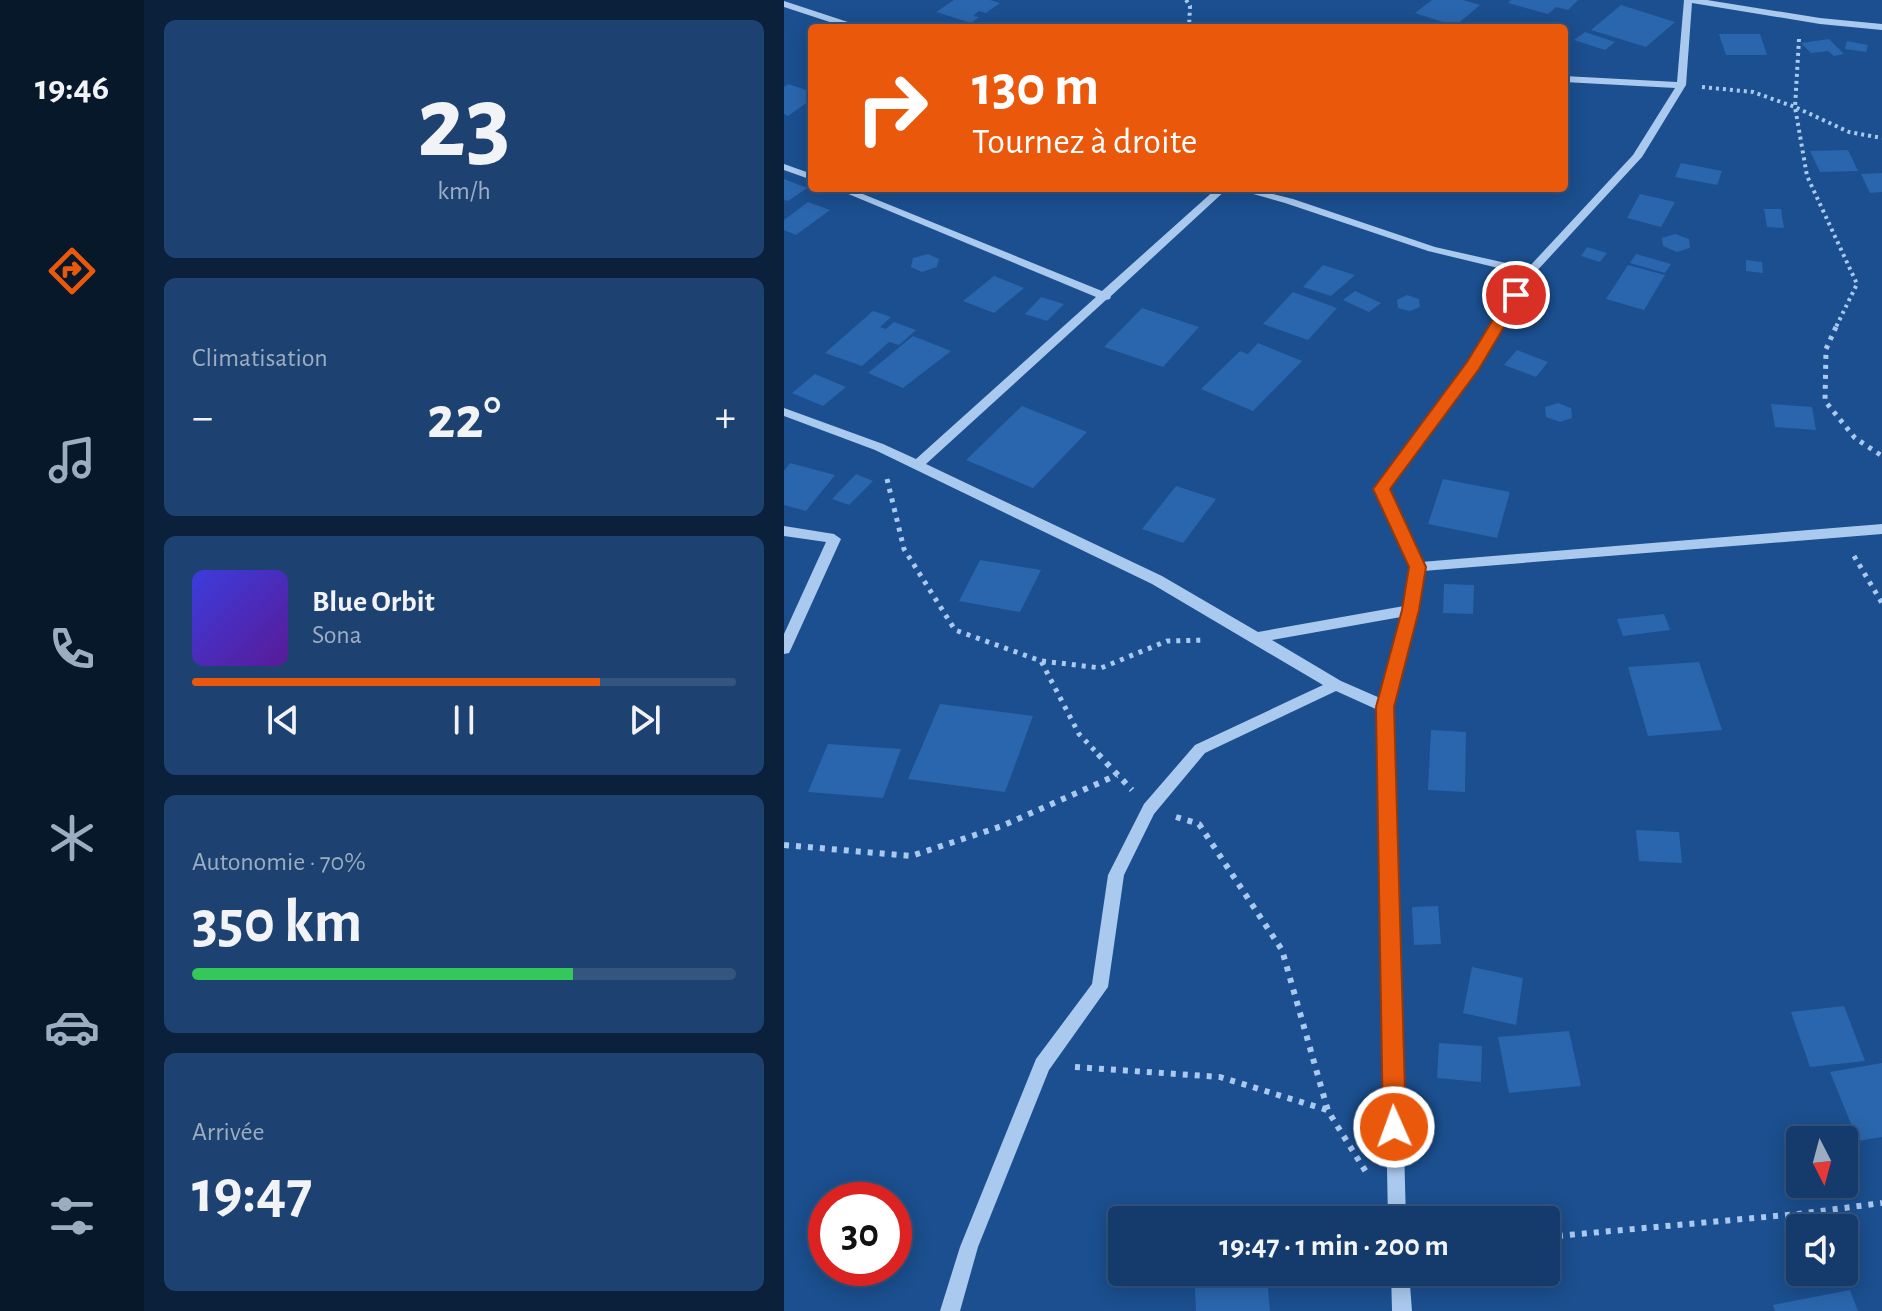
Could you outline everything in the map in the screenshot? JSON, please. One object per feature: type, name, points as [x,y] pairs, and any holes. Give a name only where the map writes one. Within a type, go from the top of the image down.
[{"type":"street","points":[[1397,1206],[1385,707],[1410,610],[1417,567],[1381,489],[1473,365],[1530,272],[1637,157],[1681,85],[1689,0],[1882,27]]},
{"type":"street","points":[[784,4],[845,24]]},
{"type":"street","points":[[1568,79],[1681,85]]},
{"type":"street","points":[[784,167],[808,176]]},
{"type":"street","points":[[849,192],[1106,297]]},
{"type":"street","points":[[916,466],[1219,192]]},
{"type":"street","points":[[1253,192],[1432,249],[1530,272]]},
{"type":"street","points":[[784,412],[879,447],[1157,580],[1336,685],[1385,707]]},
{"type":"street","points":[[1417,567],[1882,529]]},
{"type":"street","points":[[784,531],[834,539],[784,649]]},
{"type":"street","points":[[1256,638],[1410,610]]},
{"type":"street","points":[[950,1311],[969,1247],[1042,1065],[1100,987],[1116,875],[1149,809],[1200,749],[1336,685]]},
{"type":"street","points":[[1401,1286],[1402,1311]]},
{"type":"path","points":[[1186,0],[1190,6],[1189,24]]},
{"type":"path","points":[[1801,18],[1795,107],[1807,176],[1857,284],[1826,349],[1825,401],[1855,438],[1882,456]]},
{"type":"path","points":[[1681,85],[1753,92],[1849,132],[1882,138]]},
{"type":"path","points":[[1841,533],[1882,603]]},
{"type":"path","points":[[1041,661],[1101,668],[1167,641],[1256,638]]},
{"type":"path","points":[[784,845],[911,856],[1002,826],[1117,775]]},
{"type":"path","points":[[1042,1065],[1220,1077],[1328,1111]]},
{"type":"path","points":[[1560,1235],[1646,1225],[1825,1213],[1882,1203]]},
{"type":"building","points":[[954,0],[1000,3],[986,13],[979,11],[973,16],[979,17],[971,23],[936,12]]},
{"type":"building","points":[[1432,0],[1463,0],[1480,5],[1457,24],[1415,13]]},
{"type":"building","points":[[1511,0],[1578,0],[1568,10],[1556,7],[1548,14],[1508,3]]},
{"type":"building","points":[[1621,5],[1675,22],[1646,47],[1591,30]]},
{"type":"building","points":[[1585,32],[1615,42],[1605,50],[1574,40]]},
{"type":"building","points":[[1719,34],[1760,34],[1767,55],[1726,55]]},
{"type":"building","points":[[1829,39],[1844,54],[1834,56],[1828,51],[1811,53],[1801,43]]},
{"type":"building","points":[[1847,41],[1868,45],[1866,52],[1845,49]]},
{"type":"building","points":[[788,84],[808,91],[808,102],[788,116],[784,114],[784,87]]},
{"type":"building","points":[[1848,150],[1858,171],[1820,172],[1810,151]]},
{"type":"building","points":[[1681,163],[1722,171],[1717,185],[1675,177]]},
{"type":"building","points":[[1882,173],[1882,192],[1870,193],[1861,174]]},
{"type":"building","points":[[784,179],[807,188],[788,201],[784,200]]},
{"type":"building","points":[[1640,194],[1675,202],[1661,227],[1627,218]]},
{"type":"building","points":[[808,202],[830,210],[796,235],[784,230],[784,220]]},
{"type":"building","points":[[1764,209],[1781,209],[1784,228],[1767,227]]},
{"type":"building","points":[[1675,234],[1689,239],[1690,248],[1677,252],[1663,246],[1662,238]]},
{"type":"building","points":[[1587,247],[1607,253],[1600,262],[1581,256]]},
{"type":"building","points":[[928,254],[939,259],[937,267],[922,272],[911,267],[913,258]]},
{"type":"building","points":[[1636,254],[1671,264],[1665,273],[1630,263]]},
{"type":"building","points":[[1746,260],[1762,262],[1763,273],[1746,271]]},
{"type":"building","points":[[1323,265],[1355,275],[1331,296],[1303,287]]},
{"type":"building","points":[[1628,265],[1665,275],[1644,310],[1606,299]]},
{"type":"building","points":[[994,276],[1024,288],[994,313],[963,301]]},
{"type":"building","points":[[1355,291],[1381,303],[1369,312],[1343,300]]},
{"type":"building","points":[[1293,292],[1337,308],[1308,340],[1263,324]]},
{"type":"building","points":[[1407,295],[1419,299],[1420,307],[1410,311],[1398,308],[1397,300]]},
{"type":"building","points":[[1041,297],[1064,304],[1047,321],[1025,314]]},
{"type":"building","points":[[1142,308],[1199,327],[1163,367],[1104,347]]},
{"type":"building","points":[[873,311],[891,317],[880,327],[886,329],[894,322],[916,330],[899,345],[889,342],[862,366],[825,353]]},
{"type":"building","points":[[913,336],[951,351],[903,388],[868,373]]},
{"type":"building","points":[[1258,343],[1302,361],[1253,411],[1201,389],[1240,351],[1248,354]]},
{"type":"building","points":[[1517,350],[1548,362],[1536,377],[1504,365]]},
{"type":"building","points":[[815,374],[846,387],[823,406],[792,393]]},
{"type":"building","points":[[1558,403],[1571,408],[1572,418],[1560,422],[1546,417],[1545,407]]},
{"type":"building","points":[[1771,404],[1812,407],[1816,430],[1775,427]]},
{"type":"building","points":[[1022,406],[1087,432],[1033,488],[966,460]]},
{"type":"building","points":[[790,463],[835,475],[806,511],[784,505],[784,471]]},
{"type":"building","points":[[856,474],[873,481],[849,505],[832,499]]},
{"type":"building","points":[[1443,479],[1510,492],[1497,538],[1428,524]]},
{"type":"building","points":[[1176,486],[1216,499],[1183,543],[1142,529]]},
{"type":"building","points":[[980,560],[1041,570],[1020,612],[959,601]]},
{"type":"building","points":[[1444,584],[1474,585],[1473,614],[1443,613]]},
{"type":"building","points":[[1664,614],[1670,630],[1623,636],[1617,619]]},
{"type":"building","points":[[1699,662],[1722,730],[1648,736],[1628,667]]},
{"type":"building","points":[[940,704],[1033,716],[1005,792],[908,779]]},
{"type":"building","points":[[1431,730],[1466,732],[1465,792],[1428,790]]},
{"type":"building","points":[[828,744],[901,749],[883,798],[808,792]]},
{"type":"building","points":[[1636,830],[1679,832],[1682,863],[1639,861]]},
{"type":"building","points":[[1438,906],[1441,944],[1414,945],[1412,907]]},
{"type":"building","points":[[1472,967],[1523,978],[1516,1025],[1463,1013]]},
{"type":"building","points":[[1844,1006],[1865,1061],[1810,1067],[1791,1012]]},
{"type":"building","points":[[1569,1031],[1581,1086],[1509,1093],[1498,1037]]},
{"type":"building","points":[[1439,1043],[1482,1046],[1481,1082],[1437,1078]]},
{"type":"building","points":[[1882,1063],[1882,1137],[1858,1141],[1858,1126],[1852,1126],[1830,1072]]},
{"type":"building","points":[[1268,1286],[1270,1311],[1196,1311],[1195,1288]]},
{"type":"building","points":[[1850,1290],[1858,1311],[1775,1311],[1773,1305]]},
{"type":"route","points":[[1394,1127],[1385,707],[1410,610],[1417,567],[1381,489],[1473,365],[1516,295]]}]
